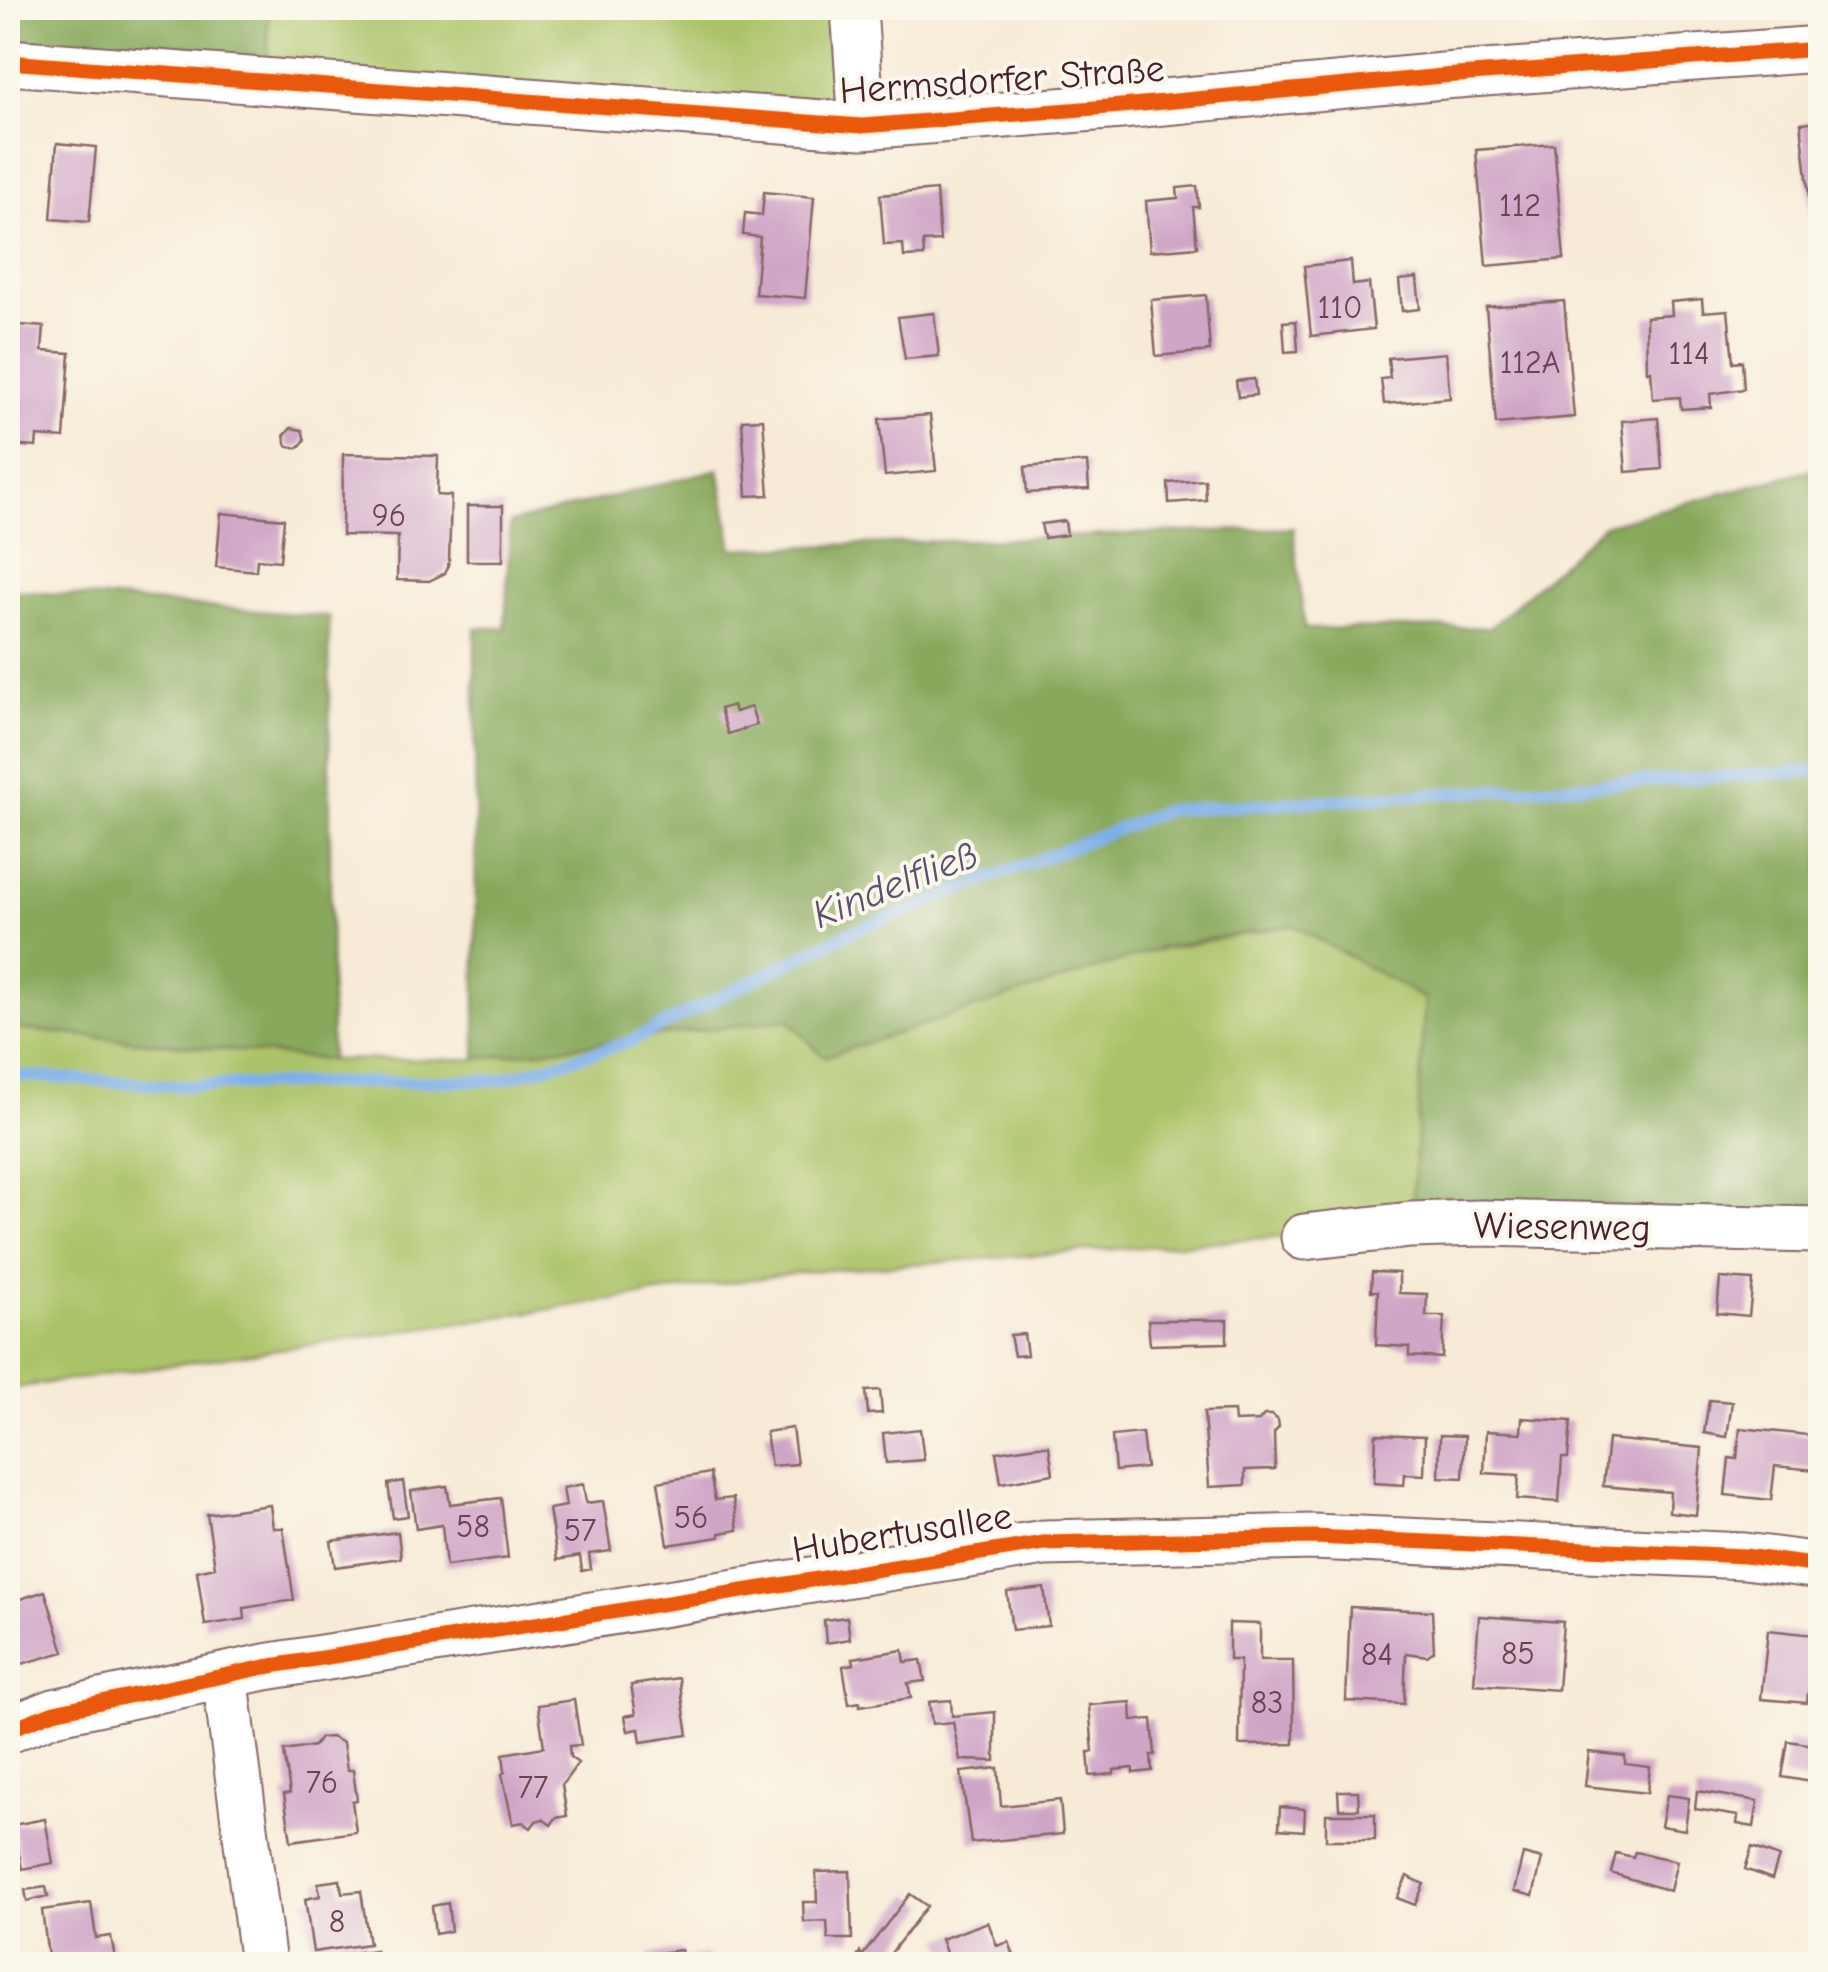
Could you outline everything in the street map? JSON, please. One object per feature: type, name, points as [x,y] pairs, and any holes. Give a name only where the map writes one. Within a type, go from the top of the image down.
[{"type":"street","points":[[854,8],[862,126]]},
{"type":"street","name":"Hermsdorfer Straße","points":[[8,62],[862,126],[1820,48]]},
{"type":"street","name":"Wiesenweg","points":[[1304,1237],[1481,1223],[1820,1230]]},
{"type":"street","name":"Hubertusallee","points":[[8,1730],[54,1712],[284,1664],[1044,1543],[1313,1537],[1745,1556],[1820,1566]]},
{"type":"street","points":[[225,1676],[263,1964]]},
{"type":"green space","points":[[8,8],[268,8],[268,82],[8,62]]},
{"type":"green space","points":[[268,8],[854,8],[862,126],[268,82]]},
{"type":"green space","points":[[1820,467],[1820,1218],[1412,1217],[1425,999],[1293,925],[1164,947],[824,1057],[788,1019],[476,1059],[475,628],[505,628],[510,523],[719,469],[733,549],[1293,528],[1305,629],[1491,627],[1604,525]]},
{"type":"green space","points":[[8,590],[329,617],[331,1060],[8,1028]]},
{"type":"green space","points":[[1293,925],[1425,999],[1412,1217],[1290,1236],[801,1272],[8,1389],[8,1028],[331,1060],[476,1059],[788,1019]]},
{"type":"building","points":[[1820,121],[1820,223],[1812,224],[1801,123]]},
{"type":"building","points":[[57,143],[96,147],[89,222],[51,219]]},
{"type":"building","points":[[1554,144],[1564,259],[1486,266],[1476,150]]},
{"type":"building","points":[[1197,186],[1199,207],[1193,207],[1197,247],[1150,251],[1146,201],[1178,198],[1177,188]]},
{"type":"building","points":[[936,190],[940,241],[923,242],[924,256],[904,257],[903,244],[884,245],[880,195]]},
{"type":"building","points":[[764,192],[814,197],[805,298],[755,294],[760,237],[743,235],[745,213],[762,215]]},
{"type":"building","points":[[1351,261],[1353,285],[1369,283],[1374,329],[1311,336],[1304,266]]},
{"type":"building","points":[[1417,278],[1420,309],[1402,311],[1399,280]]},
{"type":"building","points":[[1206,295],[1210,351],[1156,356],[1151,300]]},
{"type":"building","points":[[1702,299],[1703,312],[1728,310],[1733,362],[1742,361],[1744,389],[1710,394],[1711,407],[1681,409],[1680,397],[1653,399],[1651,371],[1647,372],[1646,317],[1672,315],[1671,302]]},
{"type":"building","points":[[1564,301],[1574,417],[1496,424],[1486,307]]},
{"type":"building","points":[[934,313],[939,356],[905,359],[898,317]]},
{"type":"building","points":[[1296,321],[1298,351],[1285,352],[1283,322]]},
{"type":"building","points":[[8,324],[44,327],[42,351],[70,353],[64,438],[37,436],[36,447],[8,445]]},
{"type":"building","points":[[1446,353],[1450,398],[1384,404],[1381,379],[1390,378],[1388,358]]},
{"type":"building","points":[[1254,379],[1256,395],[1238,397],[1236,381]]},
{"type":"building","points":[[930,415],[936,471],[885,476],[879,419]]},
{"type":"building","points":[[1658,418],[1662,469],[1626,472],[1622,421]]},
{"type":"building","points":[[763,419],[769,495],[747,496],[742,420]]},
{"type":"building","points":[[291,428],[302,430],[305,440],[298,448],[287,446],[284,436]]},
{"type":"building","points":[[343,454],[438,456],[437,495],[451,496],[449,562],[445,573],[429,581],[397,580],[398,536],[342,535]]},
{"type":"building","points":[[1087,462],[1089,489],[1027,493],[1025,467]]},
{"type":"building","points":[[1205,480],[1206,500],[1169,503],[1168,483]]},
{"type":"building","points":[[467,506],[503,506],[503,561],[467,561]]},
{"type":"building","points":[[221,513],[284,519],[280,561],[257,559],[256,571],[216,567]]},
{"type":"building","points":[[1065,521],[1067,535],[1044,538],[1041,524]]},
{"type":"building","points":[[733,705],[735,712],[751,707],[757,725],[728,734],[720,709]]},
{"type":"building","points":[[1372,1272],[1399,1273],[1399,1293],[1427,1294],[1426,1316],[1444,1316],[1442,1358],[1409,1356],[1409,1347],[1376,1345],[1378,1291],[1371,1291]]},
{"type":"building","points":[[1720,1278],[1753,1280],[1749,1316],[1717,1313]]},
{"type":"building","points":[[1148,1320],[1227,1320],[1227,1343],[1150,1345]]},
{"type":"building","points":[[1024,1334],[1027,1355],[1014,1356],[1010,1335]]},
{"type":"building","points":[[880,1390],[882,1413],[868,1414],[866,1391]]},
{"type":"building","points":[[1709,1400],[1732,1402],[1727,1437],[1704,1433]]},
{"type":"building","points":[[1234,1411],[1235,1422],[1259,1421],[1264,1415],[1278,1420],[1279,1427],[1274,1433],[1275,1469],[1245,1470],[1245,1485],[1209,1487],[1204,1412]]},
{"type":"building","points":[[1522,1418],[1571,1421],[1568,1458],[1562,1458],[1559,1502],[1517,1499],[1519,1475],[1484,1473],[1486,1431],[1521,1433]]},
{"type":"building","points":[[792,1428],[797,1464],[771,1466],[766,1432]]},
{"type":"building","points":[[1740,1428],[1818,1436],[1815,1470],[1775,1466],[1771,1500],[1725,1495],[1729,1458],[1737,1459]]},
{"type":"building","points":[[920,1429],[924,1460],[886,1463],[883,1433]]},
{"type":"building","points":[[1142,1433],[1146,1468],[1115,1471],[1112,1436]]},
{"type":"building","points":[[1376,1434],[1425,1436],[1424,1475],[1405,1474],[1404,1485],[1374,1483]]},
{"type":"building","points":[[1440,1435],[1465,1436],[1463,1478],[1439,1477]]},
{"type":"building","points":[[1608,1439],[1702,1448],[1696,1515],[1669,1512],[1670,1492],[1603,1486]]},
{"type":"building","points":[[1049,1446],[1053,1474],[1001,1483],[996,1452]]},
{"type":"building","points":[[710,1473],[715,1500],[733,1498],[738,1530],[720,1533],[720,1537],[668,1545],[658,1482]]},
{"type":"building","points":[[403,1481],[408,1516],[393,1518],[388,1484]]},
{"type":"building","points":[[583,1484],[586,1503],[603,1501],[611,1551],[589,1554],[591,1569],[582,1571],[580,1556],[557,1560],[549,1509],[566,1506],[563,1488]]},
{"type":"building","points":[[447,1486],[450,1504],[501,1498],[508,1558],[446,1566],[442,1525],[416,1529],[411,1491]]},
{"type":"building","points":[[270,1505],[273,1528],[283,1528],[294,1600],[244,1608],[245,1619],[205,1625],[197,1571],[215,1567],[207,1514]]},
{"type":"building","points":[[398,1532],[401,1558],[335,1567],[331,1541]]},
{"type":"building","points":[[1044,1588],[1049,1626],[1012,1630],[1007,1592]]},
{"type":"building","points":[[45,1591],[64,1652],[11,1667],[8,1603]]},
{"type":"building","points":[[1350,1607],[1432,1611],[1434,1651],[1427,1656],[1406,1653],[1404,1704],[1346,1701]]},
{"type":"building","points":[[1479,1616],[1563,1622],[1558,1690],[1474,1684]]},
{"type":"building","points":[[847,1617],[850,1639],[826,1643],[824,1620]]},
{"type":"building","points":[[1229,1623],[1260,1624],[1260,1660],[1293,1660],[1294,1744],[1239,1745],[1240,1660],[1229,1660]]},
{"type":"building","points":[[1768,1630],[1815,1635],[1807,1703],[1761,1699]]},
{"type":"building","points":[[903,1650],[905,1662],[921,1660],[925,1681],[908,1683],[911,1698],[860,1706],[860,1702],[849,1704],[843,1666],[854,1664],[853,1658]]},
{"type":"building","points":[[679,1678],[688,1735],[641,1742],[639,1729],[628,1731],[625,1716],[636,1714],[631,1685]]},
{"type":"building","points":[[574,1700],[581,1745],[569,1746],[570,1757],[578,1763],[562,1785],[567,1816],[556,1818],[551,1825],[543,1819],[536,1821],[531,1828],[523,1822],[513,1824],[502,1774],[503,1754],[544,1747],[538,1705]]},
{"type":"building","points":[[951,1700],[952,1716],[995,1712],[995,1761],[960,1760],[953,1722],[932,1724],[929,1702]]},
{"type":"building","points":[[1131,1702],[1132,1721],[1152,1719],[1152,1771],[1133,1773],[1133,1768],[1090,1776],[1088,1752],[1093,1752],[1089,1705]]},
{"type":"building","points":[[331,1737],[343,1743],[347,1770],[353,1770],[356,1832],[291,1841],[284,1794],[290,1793],[284,1751],[314,1746],[320,1738]]},
{"type":"building","points":[[1788,1741],[1820,1746],[1817,1783],[1782,1777]]},
{"type":"building","points":[[1589,1752],[1625,1756],[1625,1764],[1650,1767],[1647,1793],[1585,1786]]},
{"type":"building","points":[[998,1768],[1001,1806],[1060,1800],[1063,1834],[971,1843],[961,1772]]},
{"type":"building","points":[[1338,1791],[1358,1791],[1359,1809],[1339,1809]]},
{"type":"building","points":[[1697,1791],[1758,1801],[1754,1827],[1737,1824],[1738,1816],[1695,1809]]},
{"type":"building","points":[[1667,1795],[1689,1798],[1685,1830],[1661,1826]]},
{"type":"building","points":[[1280,1807],[1305,1809],[1304,1831],[1279,1829]]},
{"type":"building","points":[[1326,1814],[1375,1814],[1375,1840],[1326,1840]]},
{"type":"building","points":[[45,1819],[53,1863],[22,1869],[13,1825]]},
{"type":"building","points":[[1752,1847],[1779,1857],[1772,1879],[1745,1869]]},
{"type":"building","points":[[1635,1852],[1677,1861],[1670,1891],[1611,1873],[1616,1853],[1633,1857]]},
{"type":"building","points":[[1523,1854],[1542,1859],[1533,1896],[1514,1891]]},
{"type":"building","points":[[850,1871],[852,1939],[828,1939],[827,1921],[804,1922],[803,1902],[817,1902],[816,1872]]},
{"type":"building","points":[[1407,1876],[1424,1884],[1415,1905],[1397,1898]]},
{"type":"building","points":[[340,1880],[342,1893],[361,1891],[369,1944],[313,1952],[305,1899],[320,1896],[318,1883]]},
{"type":"building","points":[[46,1887],[48,1896],[27,1901],[25,1890]]},
{"type":"building","points":[[910,1894],[927,1906],[888,1957],[893,1961],[891,1964],[854,1964],[860,1952],[862,1956]]},
{"type":"building","points":[[91,1903],[96,1938],[111,1936],[116,1964],[49,1964],[42,1910]]},
{"type":"building","points":[[448,1903],[451,1931],[435,1934],[432,1906]]},
{"type":"building","points":[[988,1922],[997,1946],[1009,1942],[1017,1964],[950,1964],[941,1939]]},
{"type":"building","points":[[375,1950],[377,1964],[339,1964],[338,1955]]},
{"type":"building","points":[[681,1950],[683,1958],[707,1955],[708,1964],[651,1964],[649,1954]]},
{"type":"waterway","name":"Kindelfließ","points":[[8,1075],[184,1086],[500,1080],[629,1042],[849,933],[1167,810],[1820,771]]},
{"type":"cycle path","points":[[8,62],[862,126],[1443,76],[1820,49]]},
{"type":"cycle path","points":[[8,1730],[54,1712],[265,1667],[1044,1543],[1313,1537],[1745,1556],[1820,1566]]}]
